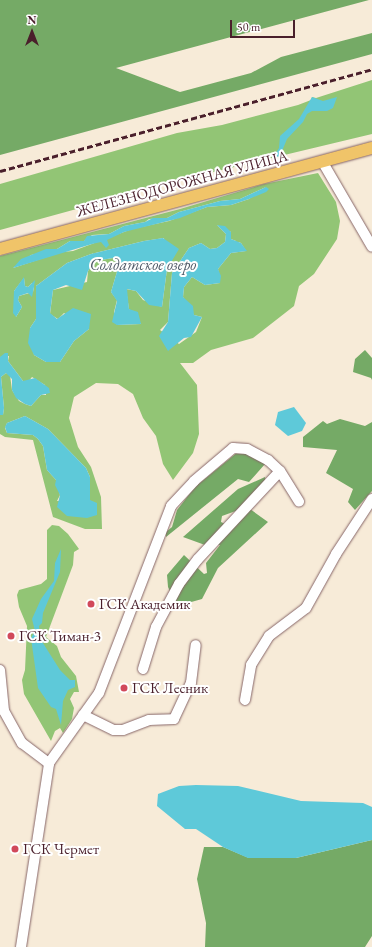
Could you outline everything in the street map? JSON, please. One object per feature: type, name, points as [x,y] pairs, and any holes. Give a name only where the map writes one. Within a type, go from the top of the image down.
[{"type":"main road","name":"ЖЕЛЕЗНОДОРОЖНАЯ УЛИЦА","points":[[0,249],[372,148]]},
{"type":"street","points":[[322,161],[372,247]]},
{"type":"street","points":[[21,947],[49,763],[99,692],[171,506],[194,481],[233,448],[247,448],[280,471],[299,501]]},
{"type":"street","points":[[143,669],[159,620],[182,579],[280,471]]},
{"type":"street","points":[[245,700],[251,665],[269,636],[306,608],[336,554],[372,500]]},
{"type":"street","points":[[83,715],[114,730],[124,730],[149,720],[174,719],[191,683],[196,645]]},
{"type":"street","points":[[0,670],[4,711],[22,743],[49,763]]},
{"type":"green space","points":[[0,0],[369,0],[116,68],[180,92],[251,73],[281,57],[372,33],[372,54],[0,155]]},
{"type":"green space","points":[[372,80],[372,134],[197,176],[0,230],[0,184],[177,133],[222,125],[298,105],[311,100],[312,97],[316,98]]},
{"type":"green space","points":[[318,173],[336,202],[340,221],[337,239],[314,274],[299,286],[294,306],[253,338],[211,350],[193,363],[180,363],[197,385],[199,434],[193,453],[173,480],[163,464],[156,436],[143,418],[133,394],[118,384],[96,383],[74,397],[69,418],[78,447],[91,467],[101,497],[102,529],[85,529],[53,517],[33,440],[5,437],[0,434],[0,415],[3,415],[4,408],[1,377],[6,373],[10,375],[12,390],[19,401],[25,404],[31,406],[41,395],[46,395],[45,385],[32,377],[28,382],[23,381],[8,361],[9,356],[0,357],[0,256],[180,209],[264,184]],"holes":[[[266,187],[249,199],[231,205],[207,207],[169,221],[132,229],[73,251],[62,252],[13,268],[31,255],[57,249],[70,241],[84,241],[92,235],[109,234],[124,226],[145,222],[149,219],[167,218],[179,212],[220,201],[240,199]],[[217,225],[231,232],[231,239],[241,243],[246,251],[231,253],[218,269],[220,283],[205,285],[192,277],[184,287],[183,297],[194,315],[202,317],[196,332],[179,344],[160,330],[168,322],[172,273],[189,248],[201,243],[210,249],[217,248],[225,242],[226,234]],[[164,238],[167,269],[162,307],[143,300],[136,291],[126,289],[129,309],[141,324],[117,325],[114,312],[117,300],[111,292],[119,265],[113,258],[95,261],[88,271],[87,282],[53,290],[50,314],[58,319],[64,313],[89,329],[74,341],[60,362],[46,362],[34,355],[30,328],[36,319],[36,286],[67,263],[91,254],[144,241]],[[24,278],[25,286],[28,287],[32,283],[34,287],[33,292],[19,296],[18,300],[22,307],[16,317],[14,291]],[[25,416],[48,429],[86,468],[90,477],[90,500],[57,501],[60,495],[56,480],[47,470],[43,446],[33,435],[7,433],[5,428],[7,423]]]},
{"type":"green space","points":[[365,350],[372,358],[372,380],[371,378],[353,372],[355,359]]},
{"type":"green space","points":[[340,419],[365,426],[372,422],[372,491],[355,510],[348,502],[353,489],[326,473],[337,450],[303,447],[303,437],[323,421],[327,424]]},
{"type":"green space","points":[[239,451],[253,455],[265,464],[249,482],[238,479],[166,537],[166,532],[172,527],[177,510],[195,487]]},
{"type":"green space","points":[[265,477],[266,482],[244,508],[222,516],[221,522],[225,524],[250,509],[268,522],[218,568],[202,599],[177,606],[168,587],[167,575],[184,555],[204,574],[207,573],[206,563],[220,545],[205,545],[183,537],[238,489]]},
{"type":"green space","points":[[52,525],[59,526],[68,534],[79,549],[74,552],[73,565],[46,637],[57,646],[61,657],[76,676],[79,692],[74,692],[70,699],[74,708],[72,719],[63,733],[60,728],[55,731],[51,741],[24,694],[22,680],[25,670],[27,626],[19,607],[17,595],[19,590],[41,584],[47,579],[47,530]]},
{"type":"green space","points":[[372,840],[372,936],[365,947],[205,947],[206,923],[197,879],[204,847],[223,847],[249,858],[296,858]]},
{"type":"water","points":[[312,97],[323,101],[337,97],[333,108],[327,111],[312,111],[307,114],[303,122],[287,139],[280,156],[273,158],[279,148],[280,136],[299,119]]},
{"type":"water","points":[[266,187],[269,189],[266,192],[231,205],[207,207],[180,218],[124,232],[107,240],[109,245],[106,248],[101,242],[13,268],[21,259],[46,249],[57,249],[70,241],[84,241],[87,236],[109,234],[124,226],[145,222],[153,218],[167,218],[179,212],[220,201],[240,199]]},
{"type":"water","points":[[217,225],[225,226],[231,232],[231,239],[241,243],[247,251],[231,253],[218,269],[221,276],[220,283],[205,285],[192,277],[184,287],[183,297],[193,306],[194,315],[202,317],[191,337],[184,338],[168,351],[159,336],[168,322],[172,273],[189,248],[201,243],[210,249],[217,248],[225,242],[226,234]]},
{"type":"water","name":"Солдатское озеро","points":[[163,238],[179,249],[167,269],[162,307],[149,305],[136,291],[127,289],[129,309],[138,312],[141,324],[117,325],[112,322],[117,301],[111,292],[119,265],[113,258],[95,261],[88,271],[82,290],[66,285],[53,290],[50,313],[57,319],[73,308],[91,314],[89,329],[74,341],[60,362],[46,362],[34,355],[28,343],[30,328],[36,319],[36,286],[67,263],[91,254]]},
{"type":"water","points":[[24,277],[25,286],[28,287],[35,280],[32,297],[28,293],[19,296],[18,300],[22,307],[16,317],[13,313],[14,291]]},
{"type":"water","points":[[5,353],[8,353],[8,361],[23,381],[35,378],[49,388],[50,393],[41,395],[31,406],[25,404],[16,398],[12,390],[12,379],[6,373],[1,377],[4,408],[3,415],[0,415],[0,357]]},
{"type":"water","points":[[294,407],[306,423],[302,431],[288,436],[275,425],[278,412]]},
{"type":"water","points":[[25,416],[48,429],[86,468],[90,477],[90,500],[97,503],[97,515],[87,518],[67,516],[57,507],[60,495],[55,485],[56,480],[47,470],[43,446],[33,435],[7,433],[5,427],[7,423]]},
{"type":"water","points":[[61,549],[60,572],[43,613],[42,623],[39,626],[41,640],[60,670],[70,680],[75,680],[75,687],[68,690],[63,701],[61,725],[56,709],[51,707],[38,688],[31,638],[35,631],[32,619],[41,599],[54,581],[55,563]]},
{"type":"water","points":[[179,786],[238,786],[301,801],[363,803],[372,807],[372,840],[296,858],[248,858],[223,847],[196,829],[185,829],[157,806],[158,794]]},
{"type":"railway","points":[[0,171],[372,69]]},
{"type":"place","name":"ГСК Академик","points":[[91,604]]},
{"type":"place","name":"ГСК Тиман-3","points":[[11,636]]},
{"type":"place","name":"ГСК Лесник","points":[[124,688]]},
{"type":"place","name":"ГСК Чермет","points":[[15,849]]}]
